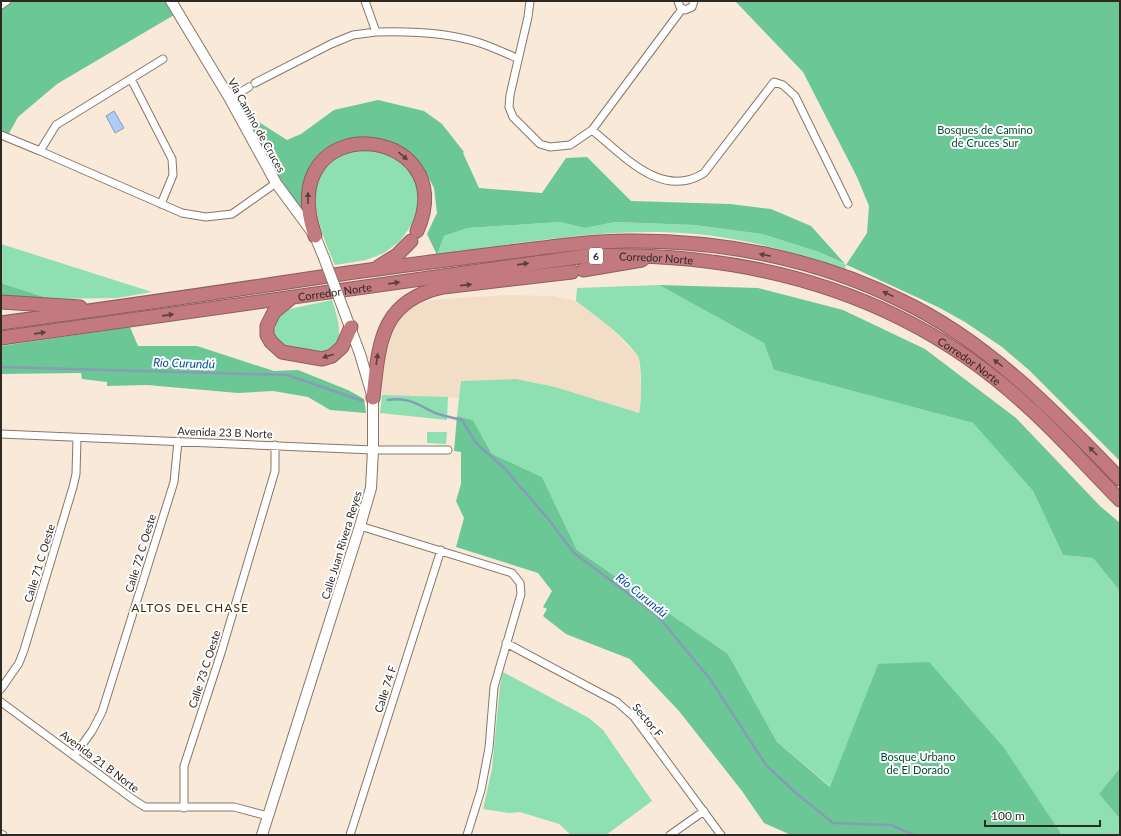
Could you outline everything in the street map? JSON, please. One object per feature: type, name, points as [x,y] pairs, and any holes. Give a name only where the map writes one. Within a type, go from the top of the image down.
[{"type":"highway","points":[[315,236],[309,217],[308,201],[311,180],[317,168],[328,156],[340,148],[361,143],[380,144],[392,148],[403,155],[420,175],[426,198],[424,210],[414,236],[397,255],[373,270]]},
{"type":"highway","name":"Corredor Norte","points":[[1,323],[373,270],[567,245],[628,241],[677,242],[726,247],[814,266],[855,280],[904,302],[956,332],[1034,392],[1120,479]]},
{"type":"highway","name":"Corredor Norte","points":[[1,338],[586,256],[660,256],[720,262],[810,281],[849,294],[897,316],[948,344],[1025,403],[1120,500]]},
{"type":"highway","points":[[372,398],[380,342],[393,315],[404,303],[425,291],[443,287],[626,264],[660,256]]},
{"type":"highway","points":[[292,297],[274,312],[267,326],[267,335],[271,342],[282,352],[322,358],[332,356],[342,347],[351,327]]},
{"type":"highway","points":[[1,302],[110,308]]},
{"type":"street","points":[[1,5],[7,1]]},
{"type":"street","name":"Vía Camino de Cruces","points":[[171,1],[230,99],[276,183],[315,236],[324,258]]},
{"type":"street","points":[[365,1],[376,32]]},
{"type":"street","points":[[530,1],[528,17],[517,58],[509,107],[513,117],[540,144],[550,147],[570,145],[592,130],[682,9]]},
{"type":"street","points":[[678,1],[682,9]]},
{"type":"street","points":[[682,9],[690,9],[694,1]]},
{"type":"street","points":[[230,99],[252,85],[331,44],[353,35],[376,32],[405,31],[442,35],[478,42],[517,58]]},
{"type":"street","points":[[40,151],[56,125],[163,59]]},
{"type":"street","points":[[131,79],[172,159],[173,175],[161,204]]},
{"type":"street","points":[[592,130],[649,175],[661,180],[675,183],[693,180],[704,173],[774,82],[778,83],[783,85],[795,96],[848,204]]},
{"type":"street","points":[[1,135],[182,213],[206,217],[232,214],[276,183]]},
{"type":"street","name":"Calle Juan Rivera Reyes","points":[[262,835],[371,488],[373,450],[372,398],[351,327],[324,258]]},
{"type":"street","name":"Avenida 23 B Norte","points":[[1,434],[373,450],[448,450]]},
{"type":"street","name":"Calle 71 C Oeste","points":[[1,689],[22,656],[74,487],[76,474],[77,438]]},
{"type":"street","name":"Calle 72 C Oeste","points":[[74,756],[92,731],[102,712],[174,482],[178,441]]},
{"type":"street","name":"Calle 73 C Oeste","points":[[184,808],[184,766],[221,653],[276,472],[275,445]]},
{"type":"street","points":[[360,526],[512,573],[520,583],[521,594],[494,687],[489,748],[481,790],[467,835]]},
{"type":"street","name":"Calle 74 F","points":[[350,835],[440,550]]},
{"type":"street","name":"Sector F","points":[[506,642],[617,702],[634,717],[721,835]]},
{"type":"street","name":"Avenida 21 B Norte","points":[[1,702],[145,807],[234,807],[268,816]]},
{"type":"street","points":[[670,835],[704,811]]},
{"type":"shaded area","points":[[508,295],[552,296],[576,301],[605,322],[639,357],[642,404],[639,414],[555,387],[516,379],[461,381],[459,398],[382,395],[384,356],[396,321],[411,304],[443,299]]},
{"type":"green space","points":[[10,1],[166,1],[174,15],[57,84],[18,117],[7,137],[1,133],[1,7]]},
{"type":"green space","name":"Bosques de Camino de Cruces Sur","points":[[735,1],[1120,1],[1120,461],[1029,370],[1002,347],[965,322],[938,307],[846,265],[867,233],[869,206],[857,177],[803,72]]},
{"type":"green space","points":[[378,100],[424,111],[442,124],[464,152],[463,153],[479,188],[542,193],[566,158],[587,157],[631,201],[730,204],[771,209],[811,226],[845,264],[819,252],[762,234],[694,225],[615,222],[585,228],[560,222],[468,228],[444,236],[437,255],[427,234],[437,213],[434,188],[423,167],[408,152],[387,143],[366,141],[318,163],[306,213],[296,202],[280,178],[265,153],[246,114],[287,140],[301,134],[334,110]]},
{"type":"green space","points":[[360,149],[388,153],[410,170],[419,192],[417,217],[400,241],[384,253],[366,260],[335,265],[317,213],[316,196],[318,181],[326,167],[339,156]]},
{"type":"green space","points":[[560,222],[585,228],[615,222],[694,225],[762,234],[819,252],[846,265],[845,269],[809,257],[734,239],[697,234],[664,232],[632,232],[566,237],[437,255],[444,236],[468,228]]},
{"type":"green space","points":[[1,244],[152,292],[117,298],[50,299],[1,283]]},
{"type":"green space","points":[[1,283],[50,299],[1,298]]},
{"type":"green space","points":[[659,285],[764,343],[774,370],[973,423],[1033,491],[1063,555],[1093,558],[1120,591],[1120,768],[1099,794],[1120,819],[1120,835],[1062,835],[1005,749],[878,664],[831,787],[777,742],[728,654],[577,550],[542,477],[492,454],[473,420],[457,416],[461,381],[516,379],[555,387],[639,413],[641,402],[641,384],[638,356],[617,333],[576,301],[577,288]]},
{"type":"green space","points":[[659,285],[758,288],[843,310],[925,349],[1016,418],[1100,506],[1120,523],[1120,591],[1093,558],[1063,555],[1033,491],[973,423],[774,370],[764,343]]},
{"type":"green space","points":[[332,300],[339,333],[335,348],[329,352],[315,353],[280,345],[272,333],[275,319],[285,310]]},
{"type":"green space","points":[[130,327],[138,346],[197,346],[274,371],[298,370],[348,390],[364,399],[366,413],[330,410],[308,397],[273,391],[238,393],[147,385],[107,386],[107,382],[82,379],[81,373],[1,374],[1,346]]},
{"type":"green space","points":[[382,395],[448,397],[447,420],[380,413]]},
{"type":"green space","name":"Bosque Urbano de El Dorado","points":[[457,416],[473,420],[492,454],[542,477],[577,550],[728,654],[777,742],[830,787],[878,664],[929,662],[1005,749],[1062,835],[791,835],[764,823],[742,791],[679,711],[630,659],[566,634],[543,616],[547,609],[543,607],[552,591],[538,573],[456,547],[464,518],[456,501],[461,484],[461,452],[454,451]]},
{"type":"green space","points":[[427,432],[447,432],[446,444],[427,443]]},
{"type":"green space","points":[[503,672],[589,718],[603,730],[652,801],[606,835],[571,835],[559,824],[520,812],[509,813],[483,809],[492,769],[500,686]]},
{"type":"green space","points":[[1120,768],[1120,819],[1099,794]]},
{"type":"water","points":[[114,111],[124,128],[115,133],[106,116]]},
{"type":"waterway","name":"Río Curundú","points":[[1,367],[287,375],[363,401]]},
{"type":"waterway","name":"Río Curundú","points":[[388,400],[407,400],[435,413],[462,420],[476,443],[505,469],[549,520],[574,553],[657,615],[710,679],[766,765],[797,794],[833,823],[891,825],[914,835]]},
{"type":"district","name":"ALTOS DEL CHASE","points":[[190,607]]}]
